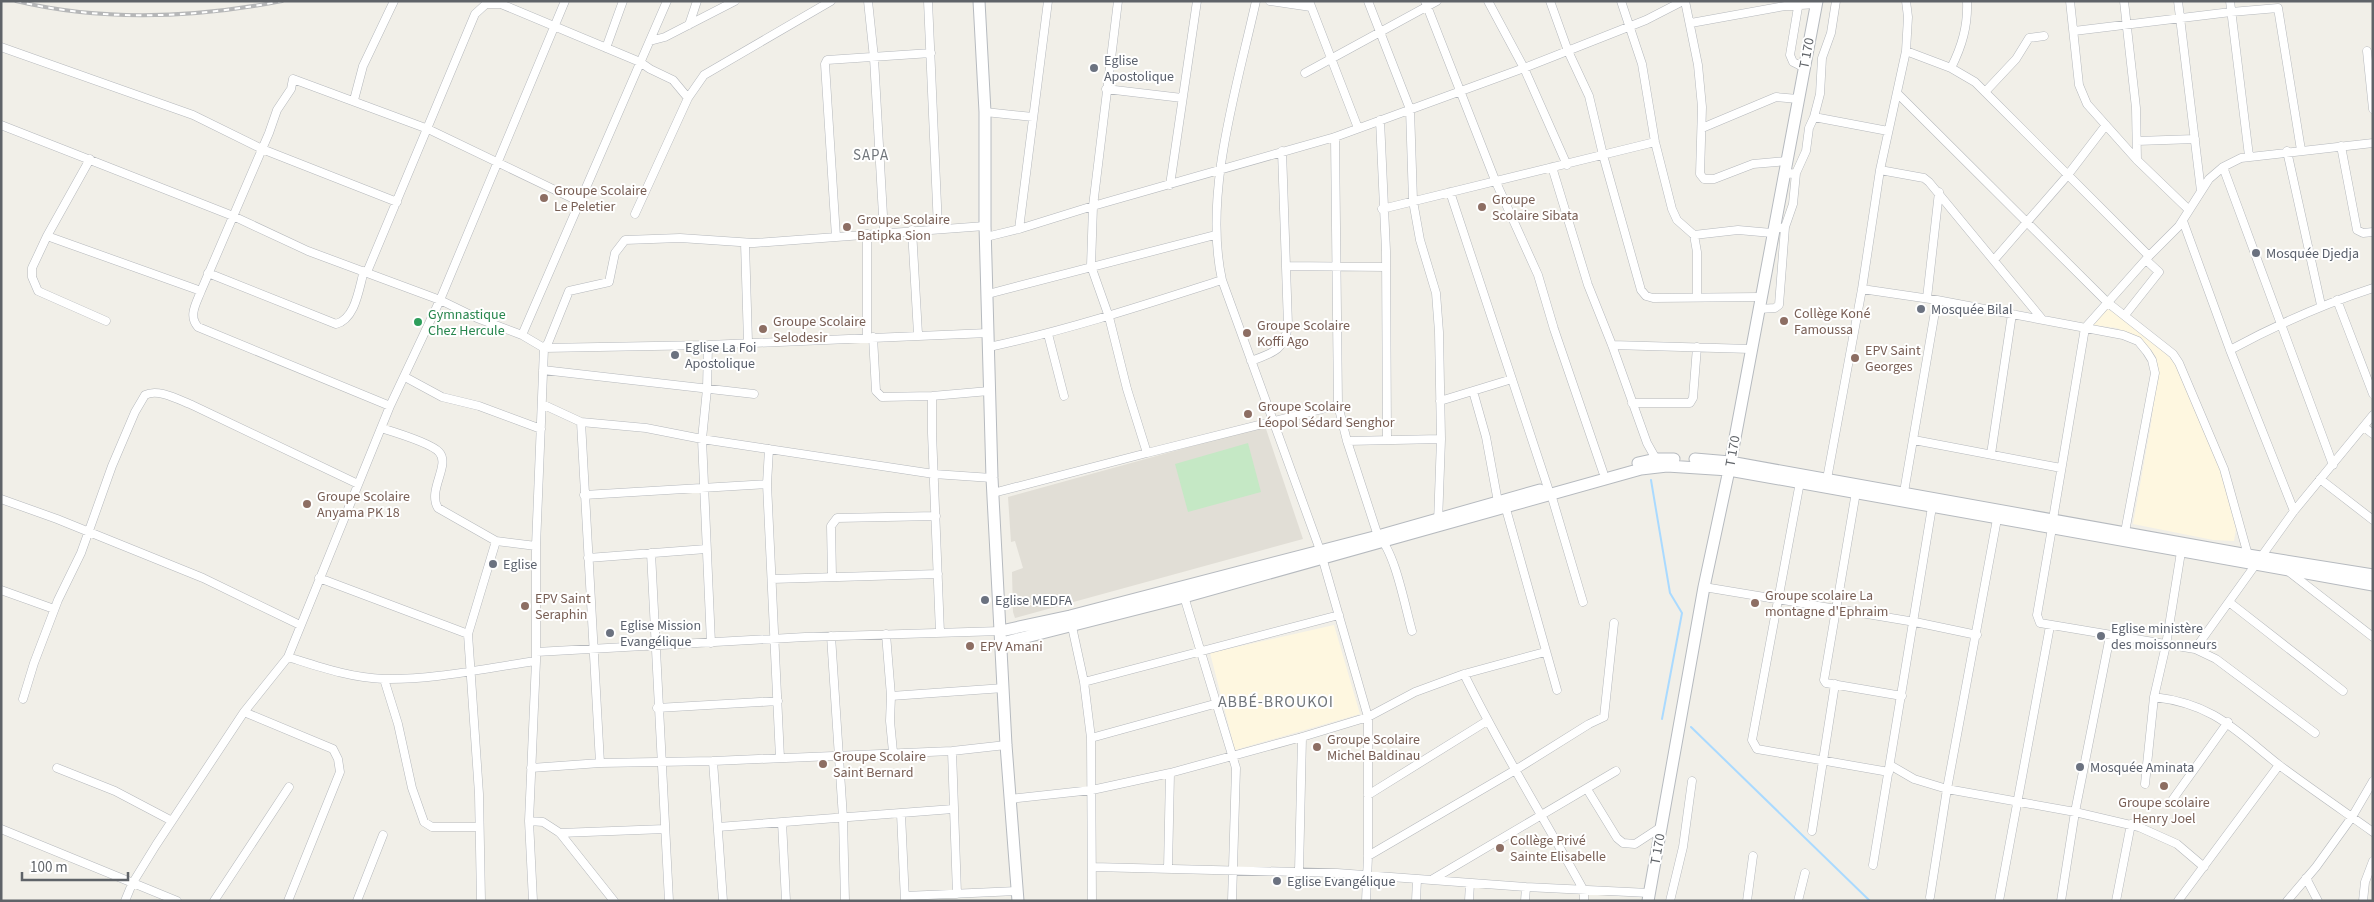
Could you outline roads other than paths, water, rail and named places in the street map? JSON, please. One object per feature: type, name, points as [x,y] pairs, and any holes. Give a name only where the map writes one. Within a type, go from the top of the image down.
[{"type":"street","points":[[354,100],[363,66],[394,1]]},
{"type":"street","points":[[125,901],[132,884],[244,712],[288,657],[390,406],[405,378],[440,300],[565,1]]},
{"type":"street","points":[[606,48],[623,1]]},
{"type":"street","points":[[522,335],[667,1]]},
{"type":"street","points":[[689,25],[697,1]]},
{"type":"street","points":[[650,41],[665,37],[735,1]]},
{"type":"street","points":[[635,214],[688,98],[701,79],[714,68],[831,1]]},
{"type":"street","points":[[868,1],[874,58],[884,233]]},
{"type":"street","points":[[928,1],[938,228]]},
{"type":"street","points":[[901,814],[905,899],[957,894],[1018,896],[1006,745],[1002,637],[992,478],[985,232],[985,112],[979,1]]},
{"type":"street","points":[[1019,230],[1048,1]]},
{"type":"street","points":[[1118,1],[1093,206],[1091,266],[1109,317],[1127,389],[1147,453]]},
{"type":"street","points":[[1170,185],[1197,1]]},
{"type":"street","points":[[1256,1],[1220,169],[1215,235],[1222,280],[1321,555],[1368,717],[1368,856],[1366,901]]},
{"type":"street","points":[[1270,1],[1310,4],[1358,128]]},
{"type":"street","points":[[1368,1],[1410,109],[1413,201],[1420,240],[1436,293],[1439,332],[1441,439],[1438,523]]},
{"type":"street","points":[[1305,73],[1381,33],[1426,4],[1437,1]]},
{"type":"street","points":[[1488,1],[1524,68],[1567,164]]},
{"type":"street","points":[[1550,1],[1568,51],[1589,96],[1602,155],[1641,290],[1646,296],[1653,298],[1697,297],[1760,303],[1775,308],[1779,306],[1785,228],[1793,204],[1790,174],[1806,151],[1808,131],[1820,94],[1822,58],[1831,33],[1836,1]]},
{"type":"street","points":[[1621,1],[1642,64],[1655,142],[1672,209],[1677,220],[1694,236],[1697,252],[1697,297]]},
{"type":"street","points":[[531,900],[529,821],[536,662],[534,603],[544,348],[548,343],[569,291],[610,282],[615,253],[625,240],[680,238],[745,243],[938,228],[985,232],[1019,230],[1093,206],[1335,137],[1568,51],[1684,1],[1698,65],[1702,128],[1700,174],[1704,179],[1714,179],[1753,164],[1787,161]]},
{"type":"street","points":[[1827,479],[1862,289],[1880,170],[1906,51],[1908,24],[1906,1]]},
{"type":"street","points":[[1951,68],[1965,34],[1968,14],[1967,1]]},
{"type":"street","points":[[2070,1],[2079,85],[2087,104],[2137,160],[2189,210]]},
{"type":"street","points":[[2124,1],[2136,108],[2137,160]]},
{"type":"street","points":[[2178,1],[2201,191]]},
{"type":"street","points":[[2230,1],[2249,156]]},
{"type":"street","points":[[1690,23],[1799,3],[1816,2]]},
{"type":"street","name":"T 170","points":[[1649,897],[1704,587],[1752,349],[1773,231],[1790,174],[1787,161],[1816,2]]},
{"type":"street","points":[[1799,3],[1790,55],[1793,62],[1803,67]]},
{"type":"street","points":[[208,273],[336,324],[349,314],[365,271],[397,202],[475,14],[486,4],[500,4],[640,62],[650,70],[673,80],[688,98]]},
{"type":"street","points":[[1426,4],[1495,180],[1538,275],[1556,338],[1603,472]]},
{"type":"street","points":[[2074,31],[2278,8],[2301,150]]},
{"type":"street","points":[[1985,92],[2016,59],[2029,38],[2044,36]]},
{"type":"street","points":[[1,47],[193,115],[262,148],[397,202]]},
{"type":"street","points":[[1906,51],[1967,76],[1985,92],[2159,272],[2125,316]]},
{"type":"street","points":[[2367,51],[2373,109]]},
{"type":"street","points":[[836,237],[827,60],[930,53]]},
{"type":"street","points":[[390,406],[198,327],[193,322],[193,313],[200,291],[277,110],[291,88],[294,78],[428,129],[580,202]]},
{"type":"street","points":[[1106,89],[1182,98]]},
{"type":"street","points":[[1897,94],[2107,302],[2172,354],[2183,369],[2224,469],[2248,555]]},
{"type":"street","points":[[1702,128],[1776,97],[1798,98]]},
{"type":"street","points":[[985,112],[1033,117]]},
{"type":"street","points":[[1814,117],[1888,132]]},
{"type":"street","points":[[1380,120],[1384,170],[1382,208],[1386,267],[1387,440]]},
{"type":"street","points":[[1,125],[233,216],[308,251],[440,300],[477,318],[522,335],[544,348],[708,345],[988,332]]},
{"type":"street","points":[[1994,260],[2067,176],[2106,125]]},
{"type":"street","points":[[1335,137],[1338,405],[1347,441],[1412,631]]},
{"type":"street","points":[[2136,141],[2195,139]]},
{"type":"street","points":[[1382,208],[1655,142]]},
{"type":"street","points":[[2315,733],[2216,659],[2195,649],[2050,626],[2040,623],[2037,615],[2053,523],[2060,468],[2085,328],[2147,258],[2183,221],[2209,179],[2222,167],[2240,158],[2249,156],[2373,143]]},
{"type":"street","points":[[2341,146],[2357,230],[2363,233],[2373,232]]},
{"type":"street","points":[[1251,361],[1272,353],[1286,338],[1288,325],[1282,151]]},
{"type":"street","points":[[2287,152],[2321,305]]},
{"type":"street","points":[[90,159],[47,236],[32,268],[32,277],[38,291],[106,321]]},
{"type":"street","points":[[1552,166],[1588,285],[1612,345],[1632,403],[1656,459]]},
{"type":"street","points":[[2222,167],[2281,322],[2332,465]]},
{"type":"street","points":[[1880,170],[1924,178],[1939,192],[2042,319]]},
{"type":"street","points":[[1450,192],[1549,491],[1583,602]]},
{"type":"street","points":[[1927,298],[1939,192]]},
{"type":"street","points":[[2183,221],[2230,350],[2294,512]]},
{"type":"street","points":[[1694,236],[1738,230],[1773,231],[1785,228]]},
{"type":"street","points":[[912,230],[918,334]]},
{"type":"street","points":[[867,234],[870,337],[876,391],[879,395],[891,397],[932,396],[989,391]]},
{"type":"street","points":[[988,294],[1215,235]]},
{"type":"street","points":[[47,236],[200,291]]},
{"type":"street","points":[[745,243],[748,342]]},
{"type":"street","points":[[1286,266],[1386,267]]},
{"type":"street","points":[[989,347],[1048,334],[1109,317],[1222,280]]},
{"type":"street","points":[[2230,350],[2281,322],[2321,305],[2373,288]]},
{"type":"street","points":[[1862,289],[1927,298],[2042,319],[2123,335],[2138,341],[2152,360],[2155,373],[2125,532]]},
{"type":"street","points":[[1904,492],[1937,300]]},
{"type":"street","points":[[2337,300],[2373,394]]},
{"type":"street","points":[[1990,454],[2012,314]]},
{"type":"street","points":[[1048,334],[1064,396]]},
{"type":"street","points":[[708,345],[707,389],[702,439],[712,644]]},
{"type":"street","points":[[1612,345],[1752,349]]},
{"type":"street","points":[[1632,403],[1690,403],[1693,398],[1697,347]]},
{"type":"street","points":[[543,370],[754,394]]},
{"type":"street","points":[[405,378],[442,397],[479,406],[542,429]]},
{"type":"street","points":[[1440,401],[1512,379]]},
{"type":"street","points":[[1473,391],[1502,505],[1544,652],[1557,690]]},
{"type":"street","points":[[23,699],[54,609],[81,553],[112,466],[141,400],[149,393],[164,395],[192,405],[358,484]]},
{"type":"street","points":[[932,396],[940,632]]},
{"type":"street","points":[[542,404],[581,422],[646,428],[702,439],[934,474],[992,478]]},
{"type":"street","points":[[993,494],[1272,420],[1338,405]]},
{"type":"street","points":[[2195,649],[2294,512],[2373,415]]},
{"type":"street","points":[[581,422],[600,763]]},
{"type":"street","points":[[2364,427],[2373,434]]},
{"type":"street","points":[[382,428],[417,440],[439,452],[442,459],[441,468],[434,494],[438,508],[496,541],[536,546]]},
{"type":"street","points":[[1347,441],[1441,439]]},
{"type":"street","points":[[1914,440],[2060,468]]},
{"type":"street","points":[[770,449],[767,484],[780,758]]},
{"type":"street","points":[[536,652],[940,632],[1002,637],[1071,621],[1381,539],[1549,491],[1603,472],[1656,459],[1729,466],[1827,479],[1904,492],[2181,552],[2373,575]]},
{"type":"street","points":[[1549,491],[1641,469],[1667,466],[1729,466],[1800,482],[1997,519],[2053,523],[2125,532],[2248,555],[2258,561],[2285,569],[2373,585]]},
{"type":"street","points":[[2320,479],[2373,520]]},
{"type":"street","points":[[1800,482],[1752,740],[1753,746],[1757,749],[1823,760],[1889,768],[1947,789],[2131,824],[2172,841],[2204,867]]},
{"type":"street","points":[[584,495],[767,484]]},
{"type":"street","points":[[1856,492],[1823,676],[1826,683],[1902,696]]},
{"type":"street","points":[[1,499],[88,531],[204,578],[300,625]]},
{"type":"street","points":[[1873,866],[1915,622],[1932,507]]},
{"type":"street","points":[[832,577],[831,526],[837,518],[936,516]]},
{"type":"street","points":[[1930,897],[1947,789],[1997,519]]},
{"type":"street","points":[[481,901],[479,828],[468,634],[496,541]]},
{"type":"street","points":[[588,558],[706,549]]},
{"type":"street","points":[[2145,784],[2154,697],[2166,645],[2181,552]]},
{"type":"street","points":[[651,553],[657,708],[669,901]]},
{"type":"street","points":[[2285,569],[2373,637]]},
{"type":"street","points":[[772,579],[938,574]]},
{"type":"street","points":[[319,578],[468,634]]},
{"type":"street","points":[[1704,587],[1915,622],[1977,635]]},
{"type":"street","points":[[1,590],[54,609]]},
{"type":"street","points":[[1183,592],[1234,756],[1237,780],[1232,901]]},
{"type":"street","points":[[2229,602],[2343,692]]},
{"type":"street","points":[[1084,682],[1339,616]]},
{"type":"street","points":[[1071,621],[1084,682],[1091,738],[1092,901]]},
{"type":"street","points":[[1368,856],[1517,770],[1589,724],[1604,717],[1614,623]]},
{"type":"street","points":[[2000,901],[2050,626]]},
{"type":"street","points":[[886,634],[893,752]]},
{"type":"street","points":[[831,636],[843,818],[845,901]]},
{"type":"street","points":[[2061,901],[2075,812],[2110,636]]},
{"type":"street","points":[[1010,800],[1092,790],[1170,773],[1302,738],[1368,717],[1415,692],[1464,674],[1544,652]]},
{"type":"street","points":[[288,657],[340,673],[384,679],[536,662]]},
{"type":"street","points":[[1464,674],[1487,721],[1517,770],[1584,891],[1584,901]]},
{"type":"street","points":[[384,679],[398,724],[412,788],[424,822],[432,827],[479,828]]},
{"type":"street","points":[[1812,831],[1835,684]]},
{"type":"street","points":[[891,696],[1004,688]]},
{"type":"street","points":[[2154,697],[2192,704],[2228,722],[2280,765],[2373,832]]},
{"type":"street","points":[[657,708],[778,701]]},
{"type":"street","points":[[1091,738],[1218,703]]},
{"type":"street","points":[[244,712],[333,749],[338,759],[340,772],[288,901]]},
{"type":"street","points":[[1368,795],[1487,721]]},
{"type":"street","points":[[2173,798],[2228,722]]},
{"type":"street","points":[[1299,872],[1302,738]]},
{"type":"street","points":[[531,768],[600,763],[713,762],[839,754],[952,751],[1006,745]]},
{"type":"street","points":[[952,751],[952,809],[957,894]]},
{"type":"street","points":[[713,762],[723,901]]},
{"type":"street","points":[[2178,901],[2280,765]]},
{"type":"street","points":[[57,768],[114,791],[172,821]]},
{"type":"street","points":[[1432,880],[1616,771]]},
{"type":"street","points":[[1168,870],[1170,773]]},
{"type":"street","points":[[1670,901],[1683,847],[1692,781]]},
{"type":"street","points":[[2287,901],[2352,818],[2373,781]]},
{"type":"street","points":[[214,901],[289,788]]},
{"type":"street","points":[[1587,789],[1622,843],[1635,844],[1661,827]]},
{"type":"street","points":[[718,827],[952,809]]},
{"type":"street","points":[[529,821],[543,822],[560,833],[614,901]]},
{"type":"street","points":[[780,901],[786,901],[782,822]]},
{"type":"street","points":[[2116,901],[2131,824]]},
{"type":"street","points":[[1,829],[177,901]]},
{"type":"street","points":[[560,833],[665,829]]},
{"type":"street","points":[[357,901],[383,834]]},
{"type":"street","points":[[1747,901],[1753,856]]},
{"type":"street","points":[[2363,901],[2365,882],[2373,861]]},
{"type":"street","points":[[1093,867],[1366,875],[1649,897]]},
{"type":"street","points":[[1798,901],[1805,873]]},
{"type":"street","points":[[2306,878],[2318,901]]},
{"type":"street","points":[[1416,901],[1417,879]]},
{"type":"street","points":[[1469,901],[1470,883]]},
{"type":"street","points":[[1526,887],[1526,901]]},
{"type":"waterway","points":[[1651,480],[1670,593],[1682,613],[1662,719]]},
{"type":"waterway","points":[[1691,727],[1870,901]]},
{"type":"railway","points":[[16,1],[49,8],[116,15],[182,14],[249,7],[282,1]]},
{"type":"place","name":"Eglise Apostolique","points":[[1094,68]]},
{"type":"place","name":"Groupe Scolaire Le Peletier","points":[[544,198]]},
{"type":"place","name":"Groupe Scolaire Sibata","points":[[1482,207]]},
{"type":"place","name":"Groupe Scolaire Batipka Sion","points":[[847,227]]},
{"type":"place","name":"Mosquée Djedja","points":[[2256,253]]},
{"type":"place","name":"Mosquée Bilal","points":[[1921,309]]},
{"type":"place","name":"Collège Koné Famoussa","points":[[1784,321]]},
{"type":"place","name":"Gymnastique Chez Hercule","points":[[418,322]]},
{"type":"place","name":"Groupe Scolaire Selodesir","points":[[763,329]]},
{"type":"place","name":"Groupe Scolaire Koffi Ago","points":[[1247,333]]},
{"type":"place","name":"Eglise La Foi Apostolique","points":[[675,355]]},
{"type":"place","name":"EPV Saint Georges","points":[[1855,358]]},
{"type":"place","name":"Groupe Scolaire Léopol Sédard Senghor","points":[[1248,414]]},
{"type":"place","name":"Groupe Scolaire Anyama PK 18","points":[[307,504]]},
{"type":"place","name":"Eglise","points":[[493,564]]},
{"type":"place","name":"Eglise MEDFA","points":[[985,600]]},
{"type":"place","name":"Groupe scolaire La montagne d'Ephraim","points":[[1755,603]]},
{"type":"place","name":"EPV Saint Seraphin","points":[[525,606]]},
{"type":"place","name":"Eglise Mission Evangélique","points":[[610,633]]},
{"type":"place","name":"Eglise ministère des moissonneurs","points":[[2101,636]]},
{"type":"place","name":"EPV Amani","points":[[970,646]]},
{"type":"place","name":"Groupe Scolaire Michel Baldinau","points":[[1317,747]]},
{"type":"place","name":"Groupe Scolaire Saint Bernard","points":[[823,764]]},
{"type":"place","name":"Mosquée Aminata","points":[[2080,767]]},
{"type":"place","name":"Groupe scolaire Henry Joel","points":[[2164,786]]},
{"type":"place","name":"Collège Privé Sainte Elisabelle","points":[[1500,848]]},
{"type":"place","name":"Eglise Evangélique","points":[[1277,881]]},
{"type":"district","name":"SAPA","points":[[871,155]]},
{"type":"district","name":"ABBÉ-BROUKOI","points":[[1276,701]]}]
